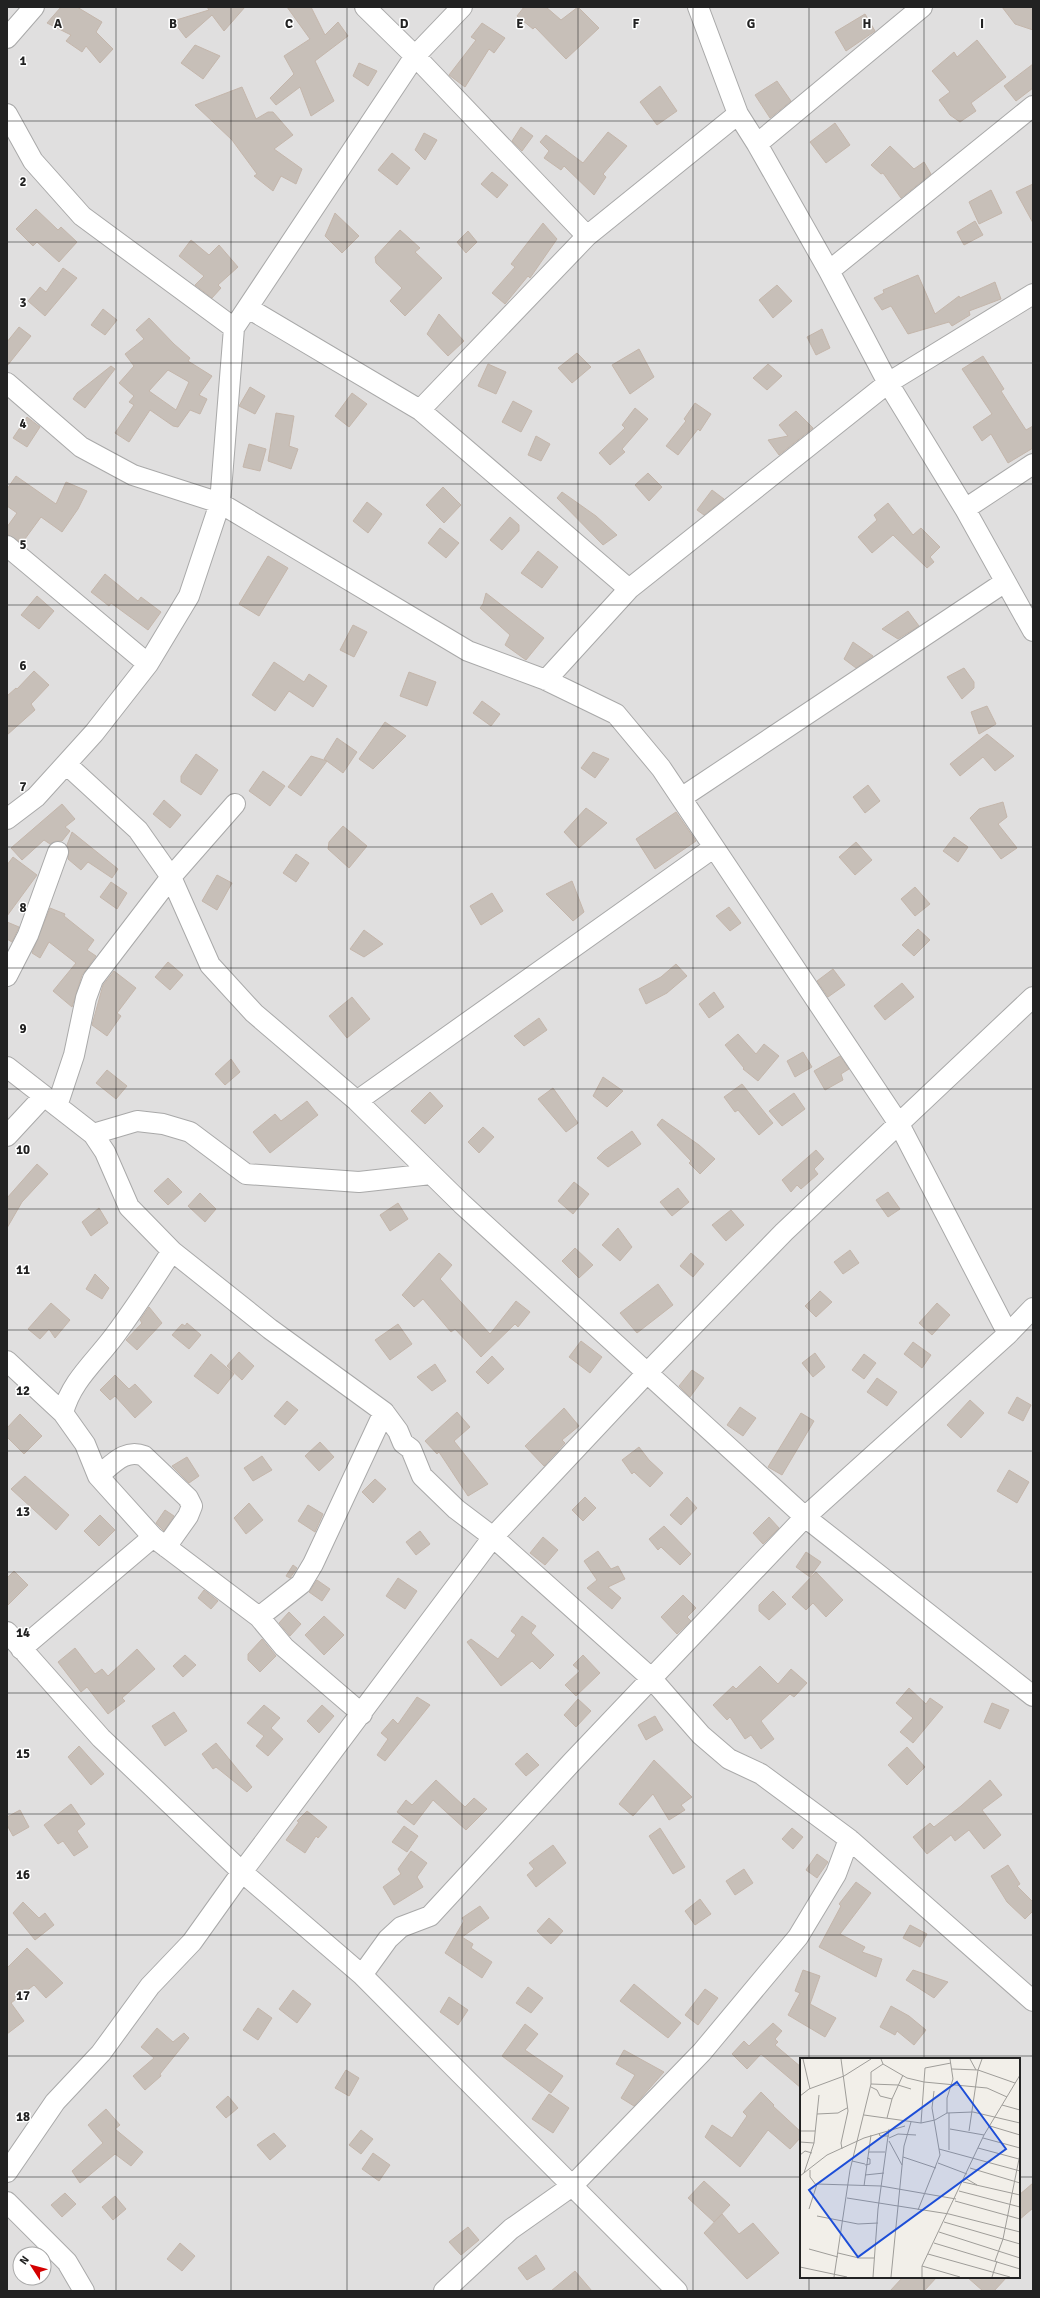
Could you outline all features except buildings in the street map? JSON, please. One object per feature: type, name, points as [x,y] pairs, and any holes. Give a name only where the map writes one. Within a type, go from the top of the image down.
[{"type":"street","points":[[7,38],[34,7]]},
{"type":"street","points":[[365,7],[416,56],[587,236]]},
{"type":"street","points":[[7,819],[36,797],[94,733],[148,664],[189,596],[220,503],[234,328],[416,56],[462,7]]},
{"type":"street","points":[[698,7],[738,114],[757,144],[829,271],[888,383],[965,509],[1032,628]]},
{"type":"street","points":[[757,144],[922,7]]},
{"type":"street","points":[[829,271],[1033,106]]},
{"type":"street","points":[[7,114],[33,161],[82,216],[234,328]]},
{"type":"street","points":[[420,410],[587,236],[738,114]]},
{"type":"street","points":[[546,680],[629,589],[888,383],[1033,294]]},
{"type":"street","points":[[248,308],[420,410],[629,589]]},
{"type":"street","points":[[7,383],[81,447],[133,475],[220,503],[468,651],[546,680],[616,714],[661,768],[713,848],[899,1124],[1008,1334]]},
{"type":"street","points":[[965,509],[1033,464]]},
{"type":"street","points":[[7,546],[148,664]]},
{"type":"street","points":[[681,798],[1005,582]]},
{"type":"street","points":[[66,764],[138,830],[172,877],[210,965],[254,1013],[357,1101],[431,1174],[805,1517],[1033,1696]]},
{"type":"street","points":[[7,1136],[51,1101],[74,1055],[86,998],[93,979],[172,877],[235,804]]},
{"type":"street","points":[[357,1101],[713,848]]},
{"type":"street","points":[[7,976],[28,935],[58,852]]},
{"type":"street","points":[[7,2172],[55,2102],[101,2053],[150,1986],[192,1942],[242,1872],[362,1714],[493,1537],[647,1373],[784,1232],[1033,997]]},
{"type":"street","points":[[7,1067],[93,1134],[105,1152],[129,1207],[172,1251],[270,1328],[384,1412],[398,1431],[403,1443],[411,1449],[422,1476],[456,1509],[493,1537],[651,1678],[701,1735],[729,1759],[761,1774],[849,1839],[1033,2001]]},
{"type":"street","points":[[93,1134],[137,1122],[163,1124],[190,1132],[246,1174],[359,1182],[431,1174]]},
{"type":"street","points":[[63,1413],[67,1397],[73,1386],[115,1335],[172,1251]]},
{"type":"street","points":[[362,1975],[388,1939],[401,1927],[430,1916],[651,1678],[805,1517],[1008,1334],[1033,1308]]},
{"type":"street","points":[[7,1361],[63,1413],[85,1444],[98,1476],[160,1542],[259,1617],[284,1647],[362,1714]]},
{"type":"street","points":[[259,1617],[301,1584],[313,1564],[384,1412]]},
{"type":"street","points":[[21,1649],[160,1542],[188,1516],[192,1506],[188,1498],[144,1456],[136,1453],[129,1453],[120,1458],[98,1476]]},
{"type":"street","points":[[7,1632],[101,1738],[242,1872],[362,1975],[677,2291]]},
{"type":"street","points":[[444,2291],[511,2229],[572,2186],[702,2052],[798,1937],[836,1874],[849,1839]]},
{"type":"street","points":[[7,2202],[67,2262],[84,2291]]},
{"type":"shaded area","points":[[7,7],[1033,7],[1033,2291],[7,2291]]}]
